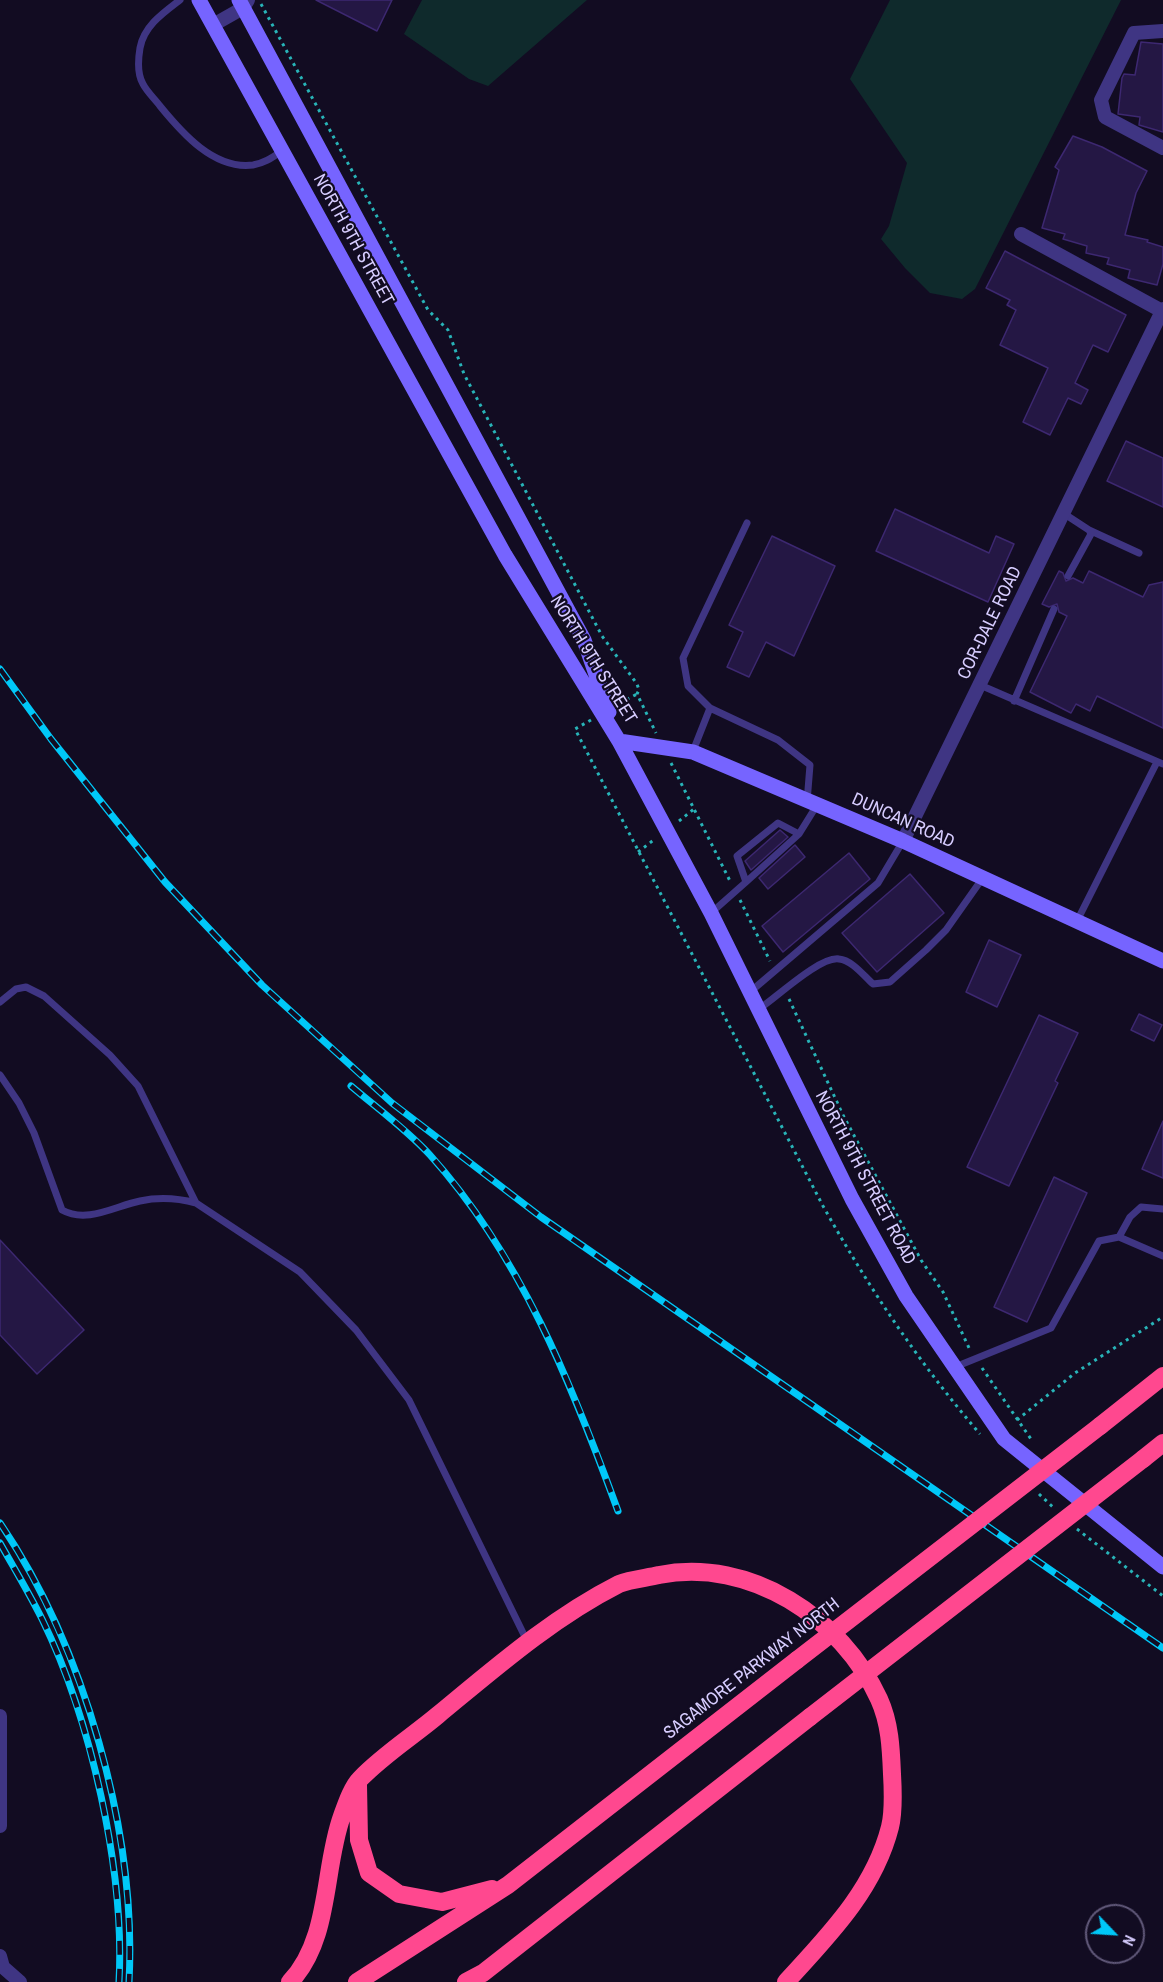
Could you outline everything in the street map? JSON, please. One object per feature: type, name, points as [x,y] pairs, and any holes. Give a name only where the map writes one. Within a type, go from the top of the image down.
[{"type":"highway","name":"SAGAMORE PARKWAY NORTH","points":[[357,1982],[508,1885],[1163,1376]]},
{"type":"highway","points":[[466,1982],[478,1977],[1163,1443]]},
{"type":"highway","points":[[290,1982],[304,1967],[329,1882],[341,1817],[358,1780],[527,1641],[622,1583],[677,1572],[712,1573],[748,1581],[780,1594],[813,1614],[851,1655],[880,1700],[891,1739],[891,1826],[876,1864],[857,1899],[786,1982]]},
{"type":"highway","points":[[358,1780],[359,1840],[369,1873],[399,1894],[442,1902],[508,1885]]},
{"type":"main road","name":"NORTH 9TH STREET","points":[[199,0],[505,555],[619,741]]},
{"type":"main road","name":"NORTH 9TH STREET","points":[[244,2],[584,640],[619,741]]},
{"type":"main road","name":"DUNCAN ROAD","points":[[619,741],[693,752],[903,841],[1163,961]]},
{"type":"main road","name":"NORTH 9TH STREET ROAD","points":[[619,741],[711,913],[748,994],[863,1219],[906,1296],[953,1368],[1004,1439],[1163,1566]]},
{"type":"street","points":[[213,25],[244,2]]},
{"type":"street","points":[[1163,31],[1134,33],[1101,100],[1105,117],[1163,148]]},
{"type":"street","points":[[1021,234],[1163,310]]},
{"type":"street","name":"COR-DALE ROAD","points":[[903,841],[1163,310]]},
{"type":"street","points":[[0,1716],[0,1826]]},
{"type":"street","points":[[0,1956],[3,1967],[20,1982]]},
{"type":"lane","points":[[180,0],[154,20],[140,46],[138,68],[143,84],[183,134],[208,153],[233,163],[253,165],[268,160],[282,151]]},
{"type":"lane","points":[[1063,513],[1089,530],[1139,553]]},
{"type":"lane","points":[[711,913],[799,834],[812,803],[810,765],[778,740],[710,708],[688,686],[683,658],[747,523]]},
{"type":"lane","points":[[1068,576],[1091,534],[1089,530]]},
{"type":"lane","points":[[1014,701],[1054,609]]},
{"type":"lane","points":[[980,685],[1121,744],[1160,763],[1077,921]]},
{"type":"lane","points":[[693,752],[710,708]]},
{"type":"lane","points":[[746,882],[737,856],[778,823],[799,834]]},
{"type":"lane","points":[[748,994],[878,883],[903,841]]},
{"type":"lane","points":[[757,1011],[820,964],[837,958],[848,962],[873,984],[890,982],[946,930],[982,879]]},
{"type":"lane","points":[[0,1002],[16,989],[34,989],[45,996],[124,1069],[138,1086],[195,1203]]},
{"type":"lane","points":[[0,1075],[19,1103],[34,1133],[62,1210],[81,1216],[141,1200],[176,1198],[195,1203],[300,1272],[356,1330],[410,1400],[527,1641]]},
{"type":"lane","points":[[1119,1237],[1130,1217],[1141,1207],[1163,1209]]},
{"type":"lane","points":[[953,1368],[1051,1328],[1099,1241],[1119,1237],[1163,1256]]},
{"type":"path","points":[[258,0],[428,310],[448,330],[464,374],[602,636],[637,684],[637,694]]},
{"type":"path","points":[[694,809],[775,972]]},
{"type":"path","points":[[785,991],[843,1115],[921,1260],[943,1292],[976,1359],[1040,1450]]},
{"type":"path","points":[[1017,1420],[1076,1373],[1163,1317]]},
{"type":"green space","points":[[422,0],[587,0],[488,86],[469,79],[404,34]]},
{"type":"green space","points":[[890,0],[1121,0],[975,289],[962,299],[930,293],[881,239],[889,226],[907,163],[850,79]]},
{"type":"building","points":[[316,0],[392,0],[377,31]]},
{"type":"building","points":[[1141,42],[1163,44],[1163,132],[1139,125],[1140,117],[1118,114],[1122,78],[1124,74],[1135,75]]},
{"type":"building","points":[[1073,136],[1102,147],[1147,171],[1136,193],[1125,235],[1148,240],[1147,242],[1163,247],[1163,264],[1157,285],[1128,278],[1130,270],[1107,264],[1109,258],[1086,253],[1087,246],[1063,239],[1065,234],[1042,228],[1059,170],[1055,167]]},
{"type":"building","points":[[1005,251],[1126,315],[1108,352],[1093,345],[1075,383],[1088,390],[1081,404],[1068,398],[1050,435],[1023,422],[1048,368],[1000,345],[1016,310],[1007,305],[1010,300],[986,288]]},
{"type":"building","points":[[1126,441],[1163,458],[1163,507],[1107,481]]},
{"type":"building","points":[[895,509],[989,553],[996,536],[1014,544],[988,602],[876,551]]},
{"type":"building","points":[[772,536],[835,566],[794,656],[766,642],[749,677],[727,667],[743,632],[729,625]]},
{"type":"building","points":[[1059,571],[1063,573],[1066,581],[1073,578],[1083,583],[1089,571],[1143,597],[1149,585],[1163,582],[1163,728],[1097,696],[1090,711],[1076,704],[1071,713],[1030,692],[1067,616],[1059,612],[1057,604],[1049,607],[1042,604]]},
{"type":"building","points":[[780,830],[788,837],[751,870],[745,861]]},
{"type":"building","points":[[795,845],[805,857],[768,889],[759,878]]},
{"type":"building","points":[[849,853],[870,879],[783,952],[762,926]]},
{"type":"building","points":[[910,874],[944,913],[877,972],[842,933]]},
{"type":"building","points":[[989,940],[1021,955],[997,1007],[966,992]]},
{"type":"building","points":[[1139,1014],[1162,1025],[1154,1041],[1131,1030]]},
{"type":"building","points":[[1039,1015],[1078,1033],[1055,1081],[1058,1083],[1009,1186],[967,1167]]},
{"type":"building","points":[[1163,1121],[1163,1178],[1142,1169]]},
{"type":"building","points":[[1054,1177],[1087,1193],[1027,1322],[994,1307]]},
{"type":"building","points":[[0,1240],[84,1330],[37,1374],[0,1335]]},
{"type":"railway","points":[[0,669],[51,739],[165,882],[262,985],[392,1103],[541,1217],[1163,1648]]},
{"type":"railway","points":[[351,1086],[402,1128],[430,1155],[462,1194],[491,1236],[541,1324],[582,1416],[618,1511]]},
{"type":"railway","points":[[0,1523],[30,1572],[57,1626],[80,1683],[99,1743],[114,1804],[124,1864],[129,1924],[129,1982]]},
{"type":"railway","points":[[0,1543],[37,1609],[60,1659],[76,1702],[89,1749],[110,1845],[116,1893],[119,1982]]}]
